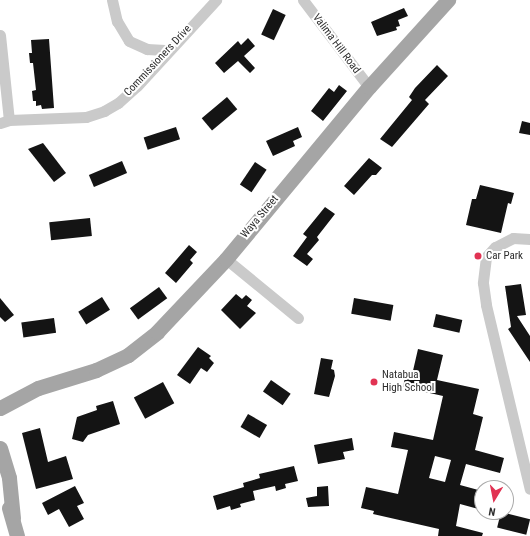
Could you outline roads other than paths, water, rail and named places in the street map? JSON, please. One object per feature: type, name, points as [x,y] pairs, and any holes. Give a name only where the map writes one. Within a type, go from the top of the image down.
[{"type":"main road","name":"Waya Street","points":[[0,394],[38,388],[96,370],[128,355],[157,332],[226,259],[369,87],[448,0]]},
{"type":"main road","name":"Waya Street","points":[[0,408],[38,388]]},
{"type":"main road","points":[[0,448],[9,478],[13,518],[17,536]]},
{"type":"main road","points":[[0,483],[13,518]]},
{"type":"street","points":[[112,0],[117,21],[129,41],[147,49],[169,50]]},
{"type":"street","name":"Commissioners Drive","points":[[4,122],[62,120],[86,117],[104,111],[118,103],[137,86],[216,0]]},
{"type":"street","name":"Valima Hill Road","points":[[303,0],[369,87]]},
{"type":"street","points":[[0,35],[4,122]]},
{"type":"street","points":[[530,239],[513,238],[495,247],[486,257],[483,283],[486,305],[530,489]]},
{"type":"street","points":[[226,259],[298,318]]},
{"type":"place","name":"Car Park","points":[[478,256]]},
{"type":"place","name":"Natabua High School","points":[[374,382]]}]
